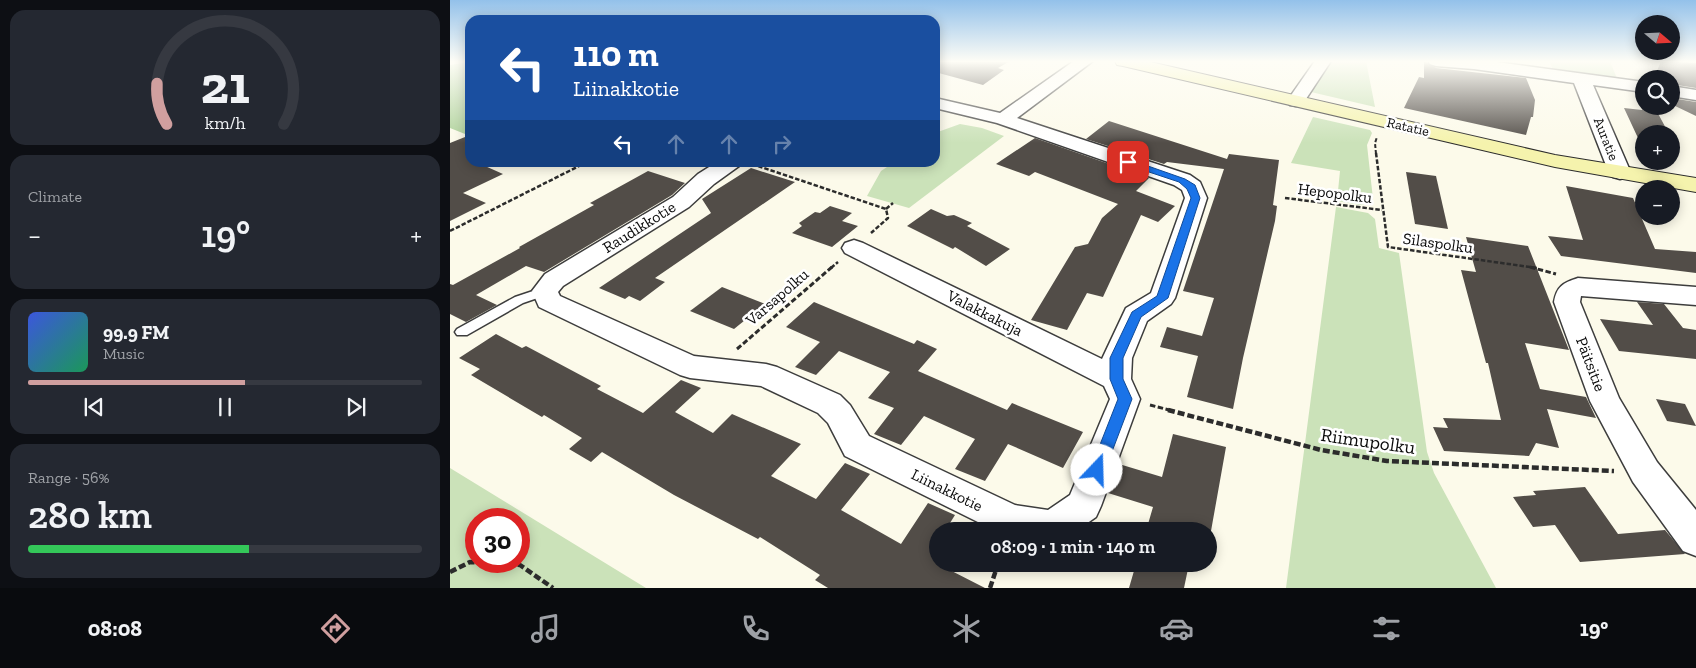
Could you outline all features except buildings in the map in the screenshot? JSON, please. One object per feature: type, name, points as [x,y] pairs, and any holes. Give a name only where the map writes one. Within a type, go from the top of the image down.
[{"type":"street","points":[[940,103],[1004,119],[1047,88]]},
{"type":"street","name":"Ratatie","points":[[1241,88],[1555,160],[1696,185]]},
{"type":"street","points":[[1296,101],[1304,88]]},
{"type":"street","name":"Auratie","points":[[1585,88],[1620,173]]},
{"type":"street","points":[[1680,93],[1696,95]]},
{"type":"street","name":"Liinakkotie","points":[[545,291],[548,301],[690,368],[766,375],[830,404],[839,414],[857,446],[1012,521],[1053,527],[1084,506],[1121,389],[1117,358],[1136,315],[1162,298],[1196,198],[1192,187],[1182,180],[1004,119]]},
{"type":"street","name":"Raudikkotie","points":[[545,291],[554,280],[681,202],[706,179],[725,167]]},
{"type":"street","name":"Valakkakuja","points":[[854,248],[1121,389]]},
{"type":"street","points":[[1578,287],[1696,296]]},
{"type":"street","name":"Päitsitie","points":[[1578,287],[1569,291],[1567,302],[1605,401],[1645,472],[1696,539]]},
{"type":"lane","points":[[462,332],[519,300],[545,291]]},
{"type":"path","name":"Silaspolku","points":[[1386,122],[1375,143],[1388,247],[1536,268],[1556,274],[1578,287]]},
{"type":"path","points":[[450,231],[577,167]]},
{"type":"path","points":[[762,167],[886,209],[892,203]]},
{"type":"path","name":"Hepopolku","points":[[1286,198],[1382,210]]},
{"type":"path","name":"Varsapolku","points":[[722,371],[740,346],[888,218],[886,209]]},
{"type":"path","name":"Riimupolku","points":[[1121,389],[1321,450],[1387,460],[1613,471]]},
{"type":"path","points":[[450,572],[470,562],[520,566],[553,588]]},
{"type":"path","points":[[990,588],[995,572]]},
{"type":"green space","points":[[450,88],[465,88],[465,134],[450,128]]},
{"type":"green space","points":[[1314,88],[1371,88],[1375,107],[1311,92]]},
{"type":"green space","points":[[1313,117],[1370,130],[1372,133],[1367,145],[1373,199],[1370,203],[1361,205],[1337,201],[1340,171],[1291,163]]},
{"type":"green space","points":[[960,124],[982,128],[1004,136],[909,208],[867,196],[881,171],[887,167],[940,167],[940,131]]},
{"type":"green space","points":[[1336,207],[1368,213],[1375,219],[1379,248],[1399,253],[1427,452],[1434,473],[1496,588],[1286,588]]},
{"type":"green space","points":[[450,468],[515,508],[465,508],[465,573],[530,573],[530,517],[646,588],[450,588]]},
{"type":"route","points":[[1097,470],[1125,399],[1116,379],[1117,358],[1136,315],[1162,298],[1196,198],[1192,187],[1182,180],[1128,162]]}]
